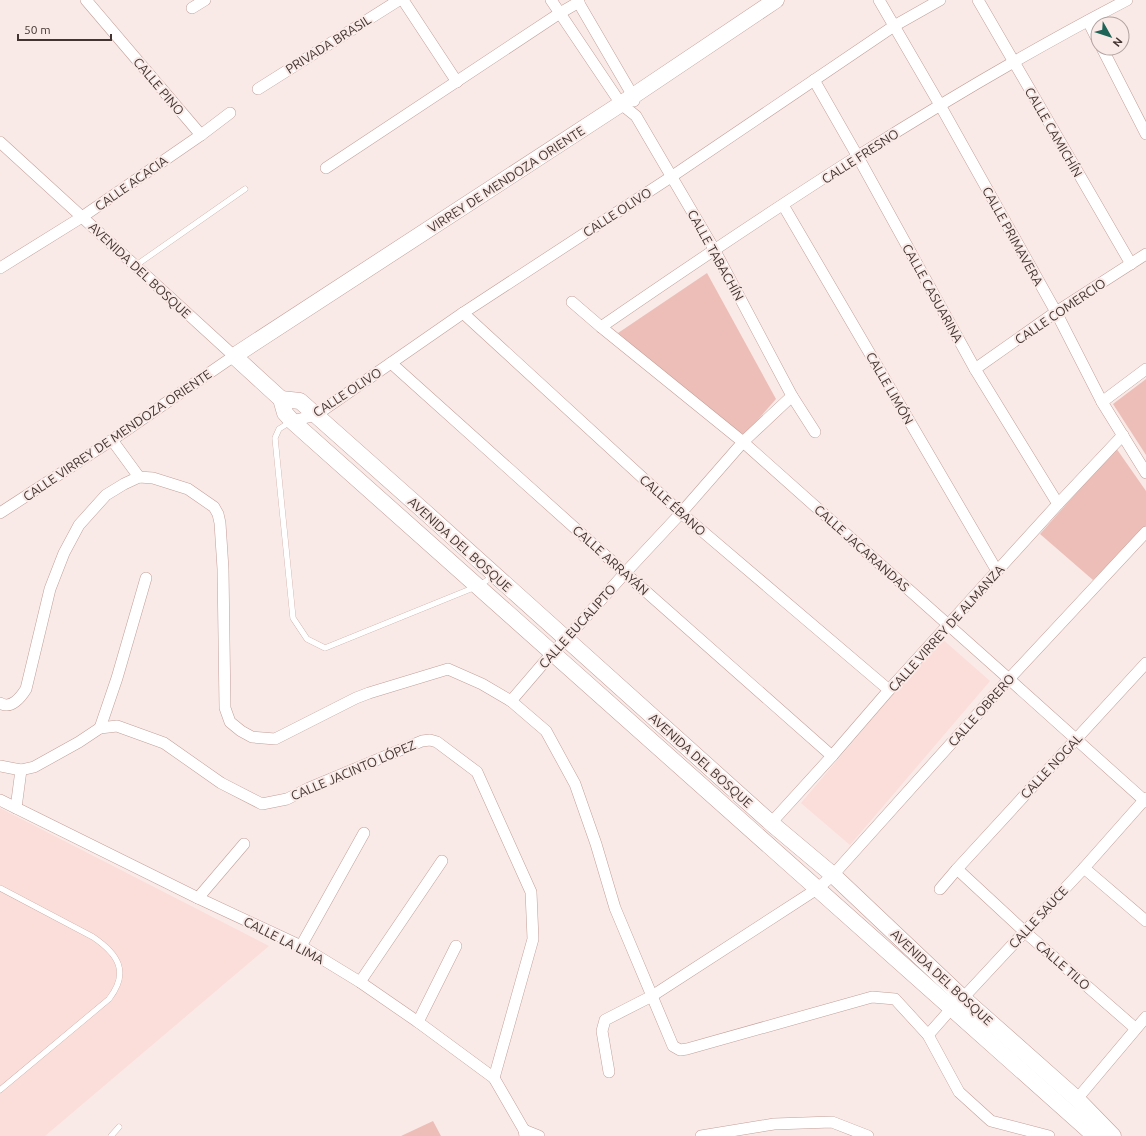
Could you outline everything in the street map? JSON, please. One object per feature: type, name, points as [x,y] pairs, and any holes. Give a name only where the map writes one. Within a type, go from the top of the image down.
[{"type":"street","name":"CALLE PINO","points":[[86,0],[201,135]]},
{"type":"street","points":[[192,8],[205,0]]},
{"type":"street","name":"PRIVADA BRASIL","points":[[258,89],[399,0]]},
{"type":"street","points":[[403,0],[457,82]]},
{"type":"street","points":[[551,0],[627,100]]},
{"type":"street","name":"VIRREY DE MENDOZA ORIENTE","points":[[234,356],[627,100],[776,0]]},
{"type":"street","name":"CALLE PRIMAVERA","points":[[878,0],[940,105],[1056,312],[1102,402],[1146,473]]},
{"type":"street","name":"CALLE OLIVO","points":[[292,421],[316,415],[463,313],[671,177],[894,26],[940,0]]},
{"type":"street","name":"CALLE CAMICHÍN","points":[[978,0],[1131,264]]},
{"type":"street","name":"CALLE FRESNO","points":[[601,327],[714,249],[940,105],[1014,62],[1127,0]]},
{"type":"street","points":[[326,168],[578,1],[627,100]]},
{"type":"street","points":[[1088,21],[1090,25]]},
{"type":"street","points":[[1106,56],[1146,134]]},
{"type":"street","name":"CALLE CASUARINA","points":[[814,80],[975,369],[1058,504]]},
{"type":"street","name":"CALLE TABACHÍN","points":[[627,100],[714,249],[792,396],[815,432]]},
{"type":"street","name":"CALLE ACACIA","points":[[0,268],[82,217],[201,135],[230,113]]},
{"type":"street","name":"AVENIDA DEL BOSQUE","points":[[0,142],[281,399],[285,413],[292,421],[553,652],[1094,1136]]},
{"type":"street","name":"CALLE LIMÓN","points":[[783,205],[997,571]]},
{"type":"street","name":"CALLE COMERCIO","points":[[975,369],[1056,312],[1146,254]]},
{"type":"street","name":"CALLE JACARANDAS","points":[[572,302],[743,442],[1145,800]]},
{"type":"street","name":"CALLE ÉBANO","points":[[463,313],[681,513],[889,690]]},
{"type":"street","name":"CALLE VIRREY DE MENDOZA ORIENTE","points":[[0,513],[112,440],[234,356]]},
{"type":"street","name":"CALLE ARRAYÁN","points":[[391,363],[832,756]]},
{"type":"street","points":[[1102,402],[1146,369]]},
{"type":"street","name":"CALLE EUCALIPTO","points":[[511,701],[553,652],[566,640],[625,573],[681,513],[743,442],[792,396]]},
{"type":"street","name":"AVENIDA DEL BOSQUE","points":[[281,399],[300,401],[316,415],[771,823],[833,875],[963,998],[1077,1099],[1113,1136]]},
{"type":"street","name":"CALLE VIRREY DE ALMANZA","points":[[771,823],[889,690],[1058,504],[1123,435]]},
{"type":"street","points":[[112,440],[139,477]]},
{"type":"street","points":[[0,703],[3,705],[17,701],[26,688],[50,589],[64,553],[79,525],[106,495],[139,477],[153,478],[188,489],[214,507],[218,514],[220,523],[223,568],[225,708],[230,722],[241,731],[252,737],[275,739],[356,698],[448,669],[482,684],[511,701],[546,731],[574,784],[596,844],[615,908],[674,1046],[680,1050],[687,1049],[872,997],[895,999],[928,1035],[959,1092],[991,1121],[1049,1136]]},
{"type":"street","name":"CALLE OBRERO","points":[[609,1072],[602,1031],[605,1020],[652,996],[818,889],[833,875],[1009,679],[1146,532]]},
{"type":"street","points":[[0,766],[21,770],[34,767],[79,742],[100,728],[117,678],[146,578]]},
{"type":"street","name":"CALLE NOGAL","points":[[940,889],[1146,663]]},
{"type":"street","name":"CALLE JACINTO LÓPEZ","points":[[100,728],[117,726],[164,743],[221,784],[262,804],[287,799],[309,788],[422,741],[430,740],[437,742],[477,772],[531,892],[533,939],[494,1078]]},
{"type":"street","points":[[16,808],[21,770]]},
{"type":"street","name":"CALLE LA LIMA","points":[[0,800],[198,898],[301,946],[360,982],[418,1022],[494,1078],[525,1133]]},
{"type":"street","name":"CALLE SAUCE","points":[[928,1035],[1025,932],[1145,800]]},
{"type":"street","points":[[301,946],[364,833]]},
{"type":"street","points":[[198,898],[244,844]]},
{"type":"street","points":[[360,982],[442,861]]},
{"type":"street","points":[[1084,868],[1146,921]]},
{"type":"street","name":"CALLE TILO","points":[[957,869],[1025,932],[1135,1028]]},
{"type":"street","points":[[418,1022],[456,946]]},
{"type":"street","points":[[1077,1099],[1135,1028],[1146,1017]]},
{"type":"street","points":[[701,1136],[774,1124],[832,1122],[868,1136]]},
{"type":"street","points":[[525,1133],[540,1136]]},
{"type":"lane","points":[[135,266],[245,189]]},
{"type":"lane","points":[[292,421],[279,429],[275,438],[293,618],[307,639],[325,648],[478,586],[495,575]]},
{"type":"lane","points":[[0,888],[100,941],[115,957],[120,970],[120,976],[117,987],[109,999],[0,1090]]},
{"type":"lane","points":[[111,1136],[119,1127]]},
{"type":"shaded area","points":[[707,273],[776,399],[741,439],[618,333]]},
{"type":"shaded area","points":[[1146,379],[1146,455],[1113,404]]},
{"type":"shaded area","points":[[1116,448],[1146,491],[1146,526],[1093,580],[1040,534]]},
{"type":"shaded area","points":[[941,638],[990,681],[850,845],[801,803]]},
{"type":"shaded area","points":[[0,808],[269,946],[45,1136],[0,1136]]},
{"type":"shaded area","points":[[433,1121],[441,1136],[401,1136]]}]
